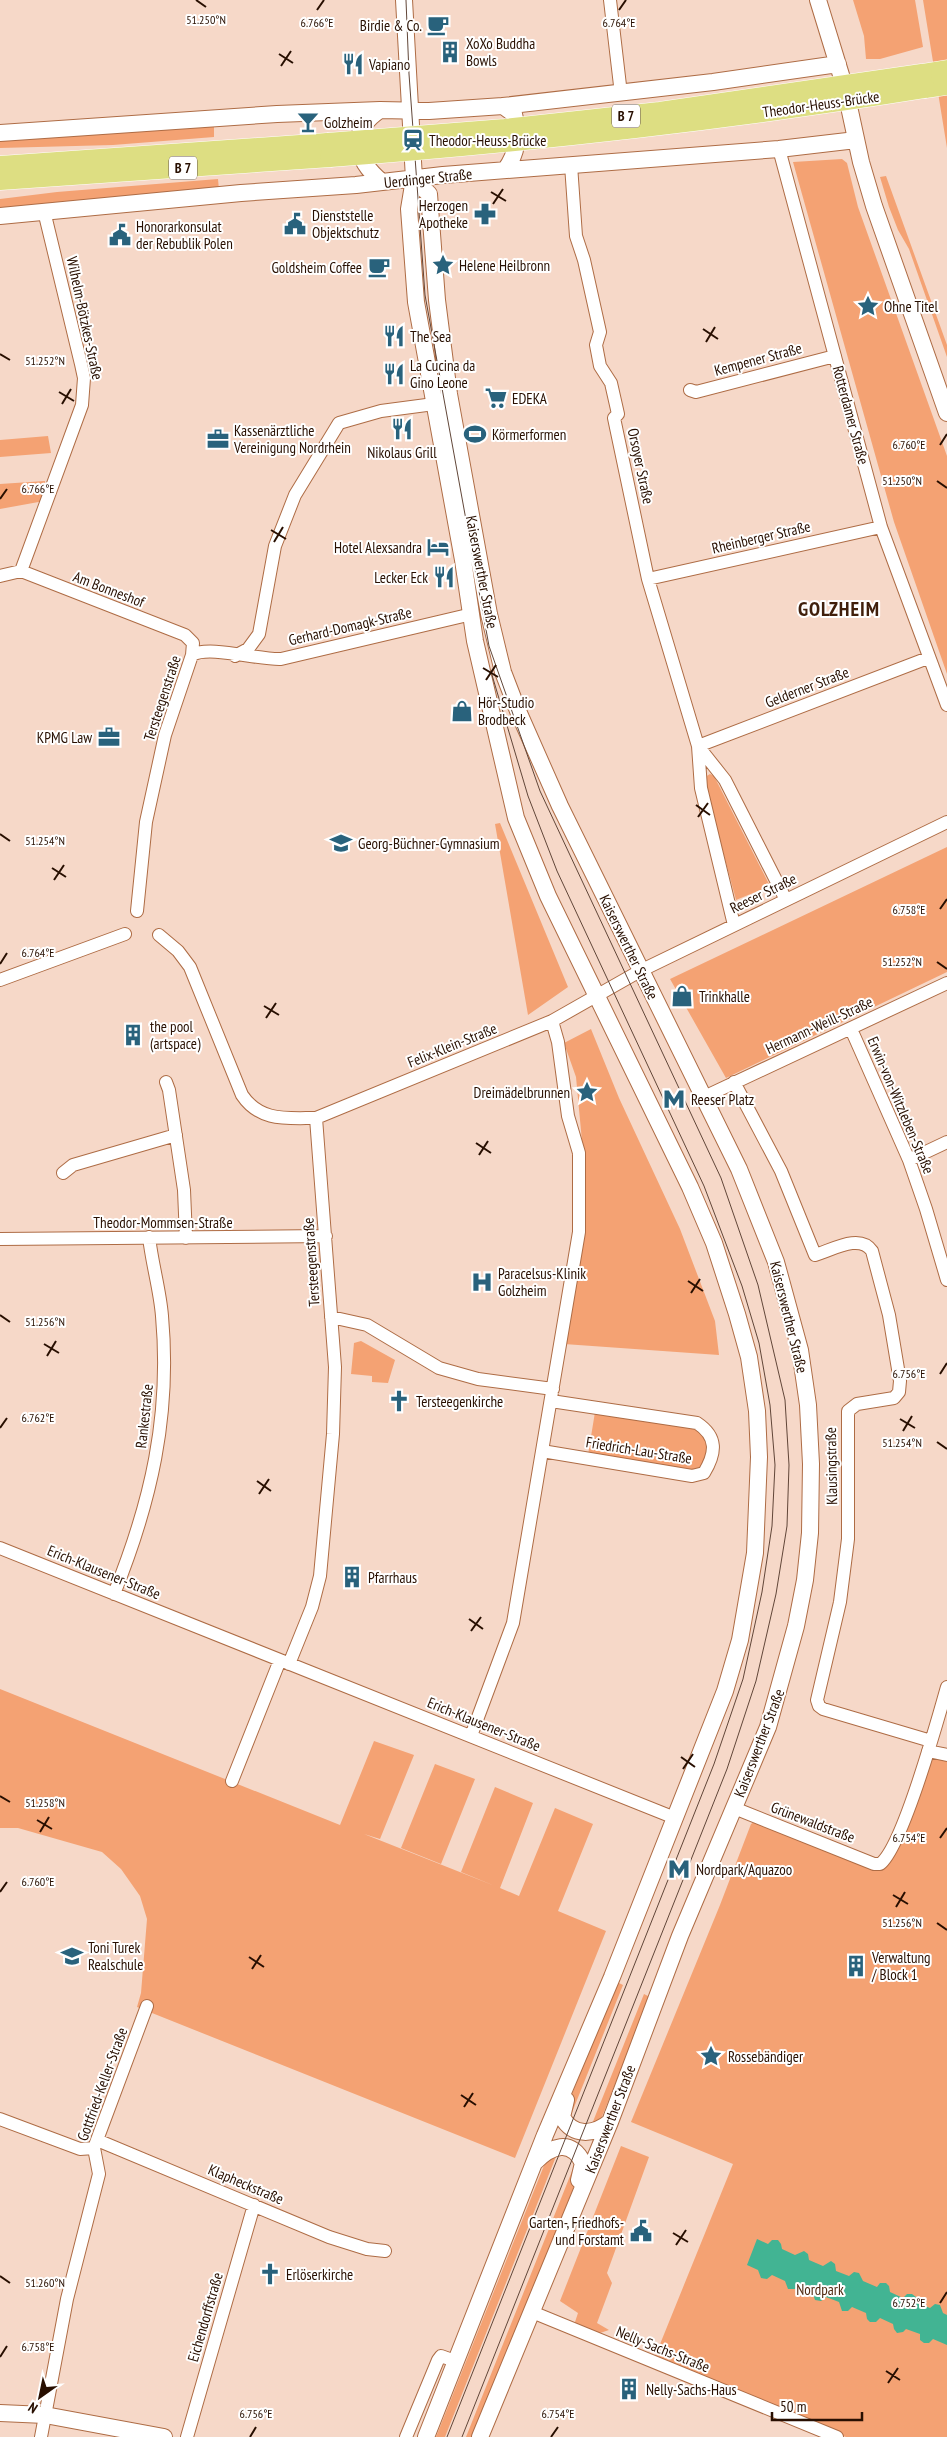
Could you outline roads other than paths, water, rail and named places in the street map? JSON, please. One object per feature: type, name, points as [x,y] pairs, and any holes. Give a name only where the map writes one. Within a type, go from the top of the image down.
[{"type":"main road","name":"B 7","points":[[923,81],[947,70]]},
{"type":"main road","name":"B 7","points":[[923,81],[947,85]]},
{"type":"main road","name":"Theodor-Heuss-Brücke","points":[[329,150],[923,81]]},
{"type":"main road","name":"B 7","points":[[1,169],[329,150]]},
{"type":"main road","name":"B 7","points":[[1,169],[37,178],[329,150]]},
{"type":"main road","points":[[0,187],[37,178]]},
{"type":"street","name":"Kaiserswerther Straße","points":[[404,0],[414,179],[409,201],[416,302],[472,614],[475,641],[516,818],[545,889],[690,1187],[714,1243],[738,1314],[748,1357],[756,1411],[759,1500],[755,1553],[747,1605],[740,1640],[725,1691],[612,1977],[566,2083],[426,2437]]},
{"type":"street","points":[[610,0],[621,94]]},
{"type":"street","points":[[818,0],[838,64],[874,206],[947,413]]},
{"type":"street","points":[[0,132],[380,110],[409,111],[503,106],[621,94],[838,64]]},
{"type":"street","points":[[503,106],[514,114],[517,148],[513,160],[505,170]]},
{"type":"street","points":[[380,110],[370,117],[364,125],[358,140],[364,164],[368,171],[382,182]]},
{"type":"street","name":"Uerdinger Straße","points":[[0,216],[505,170],[779,149],[856,140]]},
{"type":"street","name":"Rotterdamer Straße","points":[[779,149],[882,526],[928,658],[947,705]]},
{"type":"street","name":"Orsoyer Straße","points":[[571,165],[576,236],[584,260],[600,332],[596,345],[600,366],[611,383],[618,414],[614,418],[648,579],[698,746],[701,788],[734,925]]},
{"type":"street","name":"Kaiserswerther Straße","points":[[414,179],[429,194],[437,300],[449,394],[489,614],[503,672],[518,712],[552,789],[739,1169],[776,1262],[800,1350],[808,1405],[811,1464],[810,1533],[805,1580],[796,1626],[768,1727],[680,1936],[610,2122],[480,2437]]},
{"type":"street","name":"Wilhelm-Bötzkes-Straße","points":[[21,571],[82,405],[84,393],[82,364],[44,211]]},
{"type":"street","name":"Kempener Straße","points":[[690,390],[696,392],[835,356]]},
{"type":"street","points":[[235,656],[248,649],[259,634],[275,546],[295,495],[339,423],[381,411],[434,404]]},
{"type":"street","name":"Rheinberger Straße","points":[[648,579],[882,526]]},
{"type":"street","points":[[0,576],[21,571]]},
{"type":"street","name":"Am Bonneshof","points":[[21,571],[185,635],[193,643],[192,655]]},
{"type":"street","name":"Gerhard-Domagk-Straße","points":[[235,656],[281,659],[472,614]]},
{"type":"street","name":"Tersteegenstraße","points":[[137,911],[146,822],[165,735],[192,655],[202,651],[235,656]]},
{"type":"street","name":"Gelderner Straße","points":[[698,746],[928,658]]},
{"type":"street","name":"Orsoyer Straße","points":[[698,746],[724,780],[786,900]]},
{"type":"street","name":"Reeser Straße","points":[[596,997],[640,971],[947,822]]},
{"type":"street","points":[[0,980],[125,934]]},
{"type":"street","points":[[159,934],[178,951],[190,967],[242,1095],[248,1104],[261,1114],[270,1117],[316,1118]]},
{"type":"street","name":"Hermann-Weill-Straße","points":[[704,1097],[947,983]]},
{"type":"street","name":"Felix-Klein-Straße","points":[[316,1118],[552,1021],[596,997]]},
{"type":"street","points":[[471,1736],[513,1623],[580,1232],[579,1153],[568,1116],[558,1042],[552,1021]]},
{"type":"street","name":"Erwin-von-Witzleben-Straße","points":[[851,1029],[909,1160],[946,1273]]},
{"type":"street","points":[[166,1082],[169,1090],[184,1190],[186,1238]]},
{"type":"street","name":"Klausingstraße","points":[[734,1082],[781,1171],[815,1255],[856,1242],[866,1244],[872,1251],[889,1315],[900,1380],[899,1392],[894,1398],[858,1404],[848,1411],[848,1539],[840,1602],[818,1695],[819,1706],[930,1746]]},
{"type":"street","name":"Tersteegenstraße","points":[[285,1662],[312,1606],[320,1576],[335,1370],[316,1118]]},
{"type":"street","points":[[63,1173],[73,1165],[176,1135]]},
{"type":"street","points":[[909,1160],[947,1142]]},
{"type":"street","name":"Theodor-Mommsen-Straße","points":[[0,1240],[326,1236]]},
{"type":"street","name":"Rankestraße","points":[[114,1594],[142,1514],[163,1418],[165,1356],[162,1314],[149,1238]]},
{"type":"street","name":"Friedrich-Lau-Straße","points":[[331,1317],[367,1325],[439,1368],[552,1395],[696,1423],[706,1430],[713,1441],[711,1461],[704,1473],[692,1476],[542,1451]]},
{"type":"street","name":"Erich-Klausener-Straße","points":[[0,1548],[675,1818]]},
{"type":"street","points":[[232,1781],[285,1662]]},
{"type":"street","points":[[947,1687],[930,1746],[947,1755]]},
{"type":"street","name":"Grünewaldstraße","points":[[734,1808],[874,1864],[880,1864],[889,1853],[910,1803],[930,1746]]},
{"type":"street","name":"Gottfried-Keller-Straße","points":[[41,2437],[67,2299],[99,2174],[96,2144],[147,2006]]},
{"type":"street","points":[[566,2083],[568,2094],[562,2108],[562,2117],[570,2127],[584,2133],[601,2129],[610,2122]]},
{"type":"street","name":"Klapheckstraße","points":[[0,2119],[80,2149],[96,2144],[329,2236],[367,2249],[385,2251]]},
{"type":"street","points":[[534,2163],[548,2150],[556,2147],[569,2149],[580,2157],[583,2163],[578,2180],[583,2189]]},
{"type":"street","name":"Eichendorffstraße","points":[[187,2437],[254,2205]]},
{"type":"street","name":"Nelly-Sachs-Straße","points":[[532,2312],[837,2437]]},
{"type":"street","points":[[406,2437],[438,2360],[441,2356],[455,2361]]},
{"type":"street","points":[[0,2413],[45,2416],[164,2437]]},
{"type":"tram line","points":[[406,0],[409,74],[425,295],[489,646],[540,791],[721,1178],[758,1285],[785,1400],[789,1465],[787,1526],[776,1594],[756,1681],[727,1769],[462,2437]]},
{"type":"tram line","points":[[447,2437],[714,1764],[743,1679],[762,1592],[772,1526],[775,1465],[770,1405],[759,1343],[742,1286],[704,1186],[557,871],[528,796],[492,675]]},
{"type":"place","name":"Birdie & Co.","points":[[438,25]]},
{"type":"place","name":"XoXo Buddha Bowls","points":[[450,52]]},
{"type":"place","name":"Vapiano","points":[[353,64]]},
{"type":"place","name":"Golzheim","points":[[308,122]]},
{"type":"place","name":"Theodor-Heuss-Brücke","points":[[413,140]]},
{"type":"place","name":"Herzogen Apotheke","points":[[485,214]]},
{"type":"place","name":"Dienststelle Objektschutz","points":[[295,224]]},
{"type":"place","name":"Honorarkonsulat der Rebublik Polen","points":[[120,235]]},
{"type":"place","name":"Helene Heilbronn","points":[[443,265]]},
{"type":"place","name":"Goldsheim Coffee","points":[[379,267]]},
{"type":"place","name":"Ohne Titel","points":[[868,306]]},
{"type":"place","name":"The Sea","points":[[394,336]]},
{"type":"place","name":"La Cucina da Gino Leone","points":[[394,374]]},
{"type":"place","name":"EDEKA","points":[[496,398]]},
{"type":"place","name":"Nikolaus Grill","points":[[402,429]]},
{"type":"place","name":"Körmerformen","points":[[475,434]]},
{"type":"place","name":"Kassenärztliche Vereinigung Nordrhein","points":[[218,439]]},
{"type":"place","name":"Hotel Alexsandra","points":[[438,547]]},
{"type":"place","name":"Lecker Eck","points":[[444,577]]},
{"type":"place","name":"Hör-Studio Brodbeck","points":[[462,711]]},
{"type":"place","name":"KPMG Law","points":[[109,737]]},
{"type":"place","name":"Georg-Büchner-Gymnasium","points":[[341,843]]},
{"type":"place","name":"Trinkhalle","points":[[682,996]]},
{"type":"place","name":"the pool (artspace)","points":[[133,1035]]},
{"type":"place","name":"Dreimädelbrunnen","points":[[587,1092]]},
{"type":"place","name":"Reeser Platz","points":[[674,1099]]},
{"type":"place","name":"Paracelsus-Klinik Golzheim","points":[[482,1282]]},
{"type":"place","name":"Tersteegenkirche","points":[[399,1401]]},
{"type":"place","name":"Pfarrhaus","points":[[352,1577]]},
{"type":"place","name":"Nordpark/Aquazoo","points":[[679,1869]]},
{"type":"place","name":"Toni Turek Realschule","points":[[72,1956]]},
{"type":"place","name":"Verwaltung / Block 1","points":[[856,1966]]},
{"type":"place","name":"Rossebändiger","points":[[711,2056]]},
{"type":"place","name":"Garten-, Friedhofs- und Forstamt","points":[[641,2231]]},
{"type":"place","name":"Erlöserkirche","points":[[270,2274]]},
{"type":"place","name":"Nelly-Sachs-Haus","points":[[629,2389]]},
{"type":"district","name":"GOLZHEIM","points":[[839,609]]},
{"type":"park label","name":"Nordpark","points":[[820,2289]]}]
